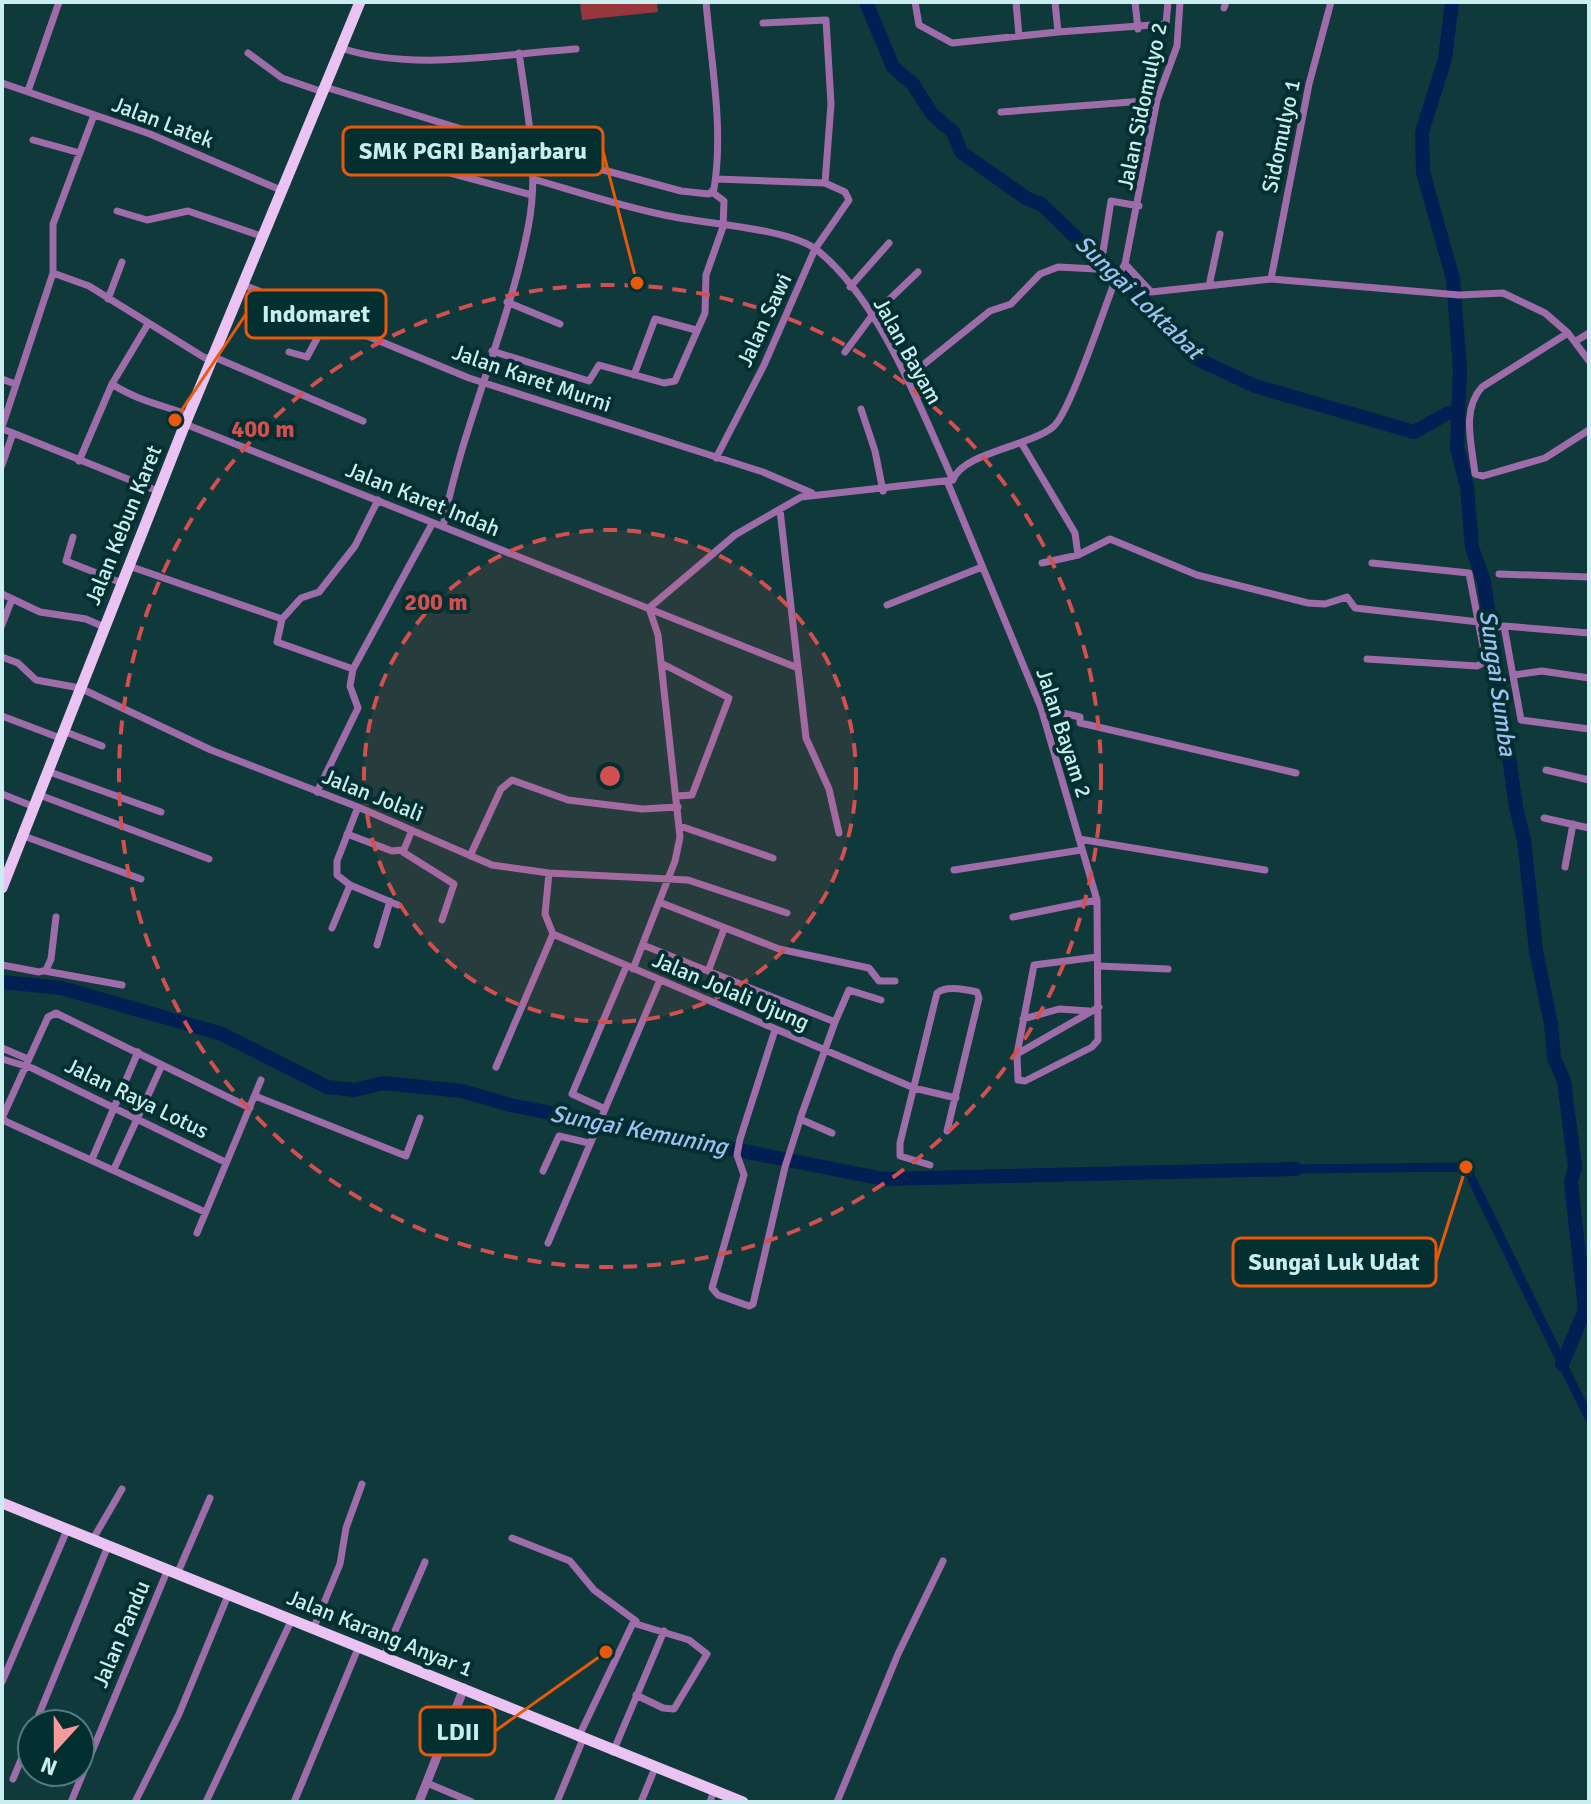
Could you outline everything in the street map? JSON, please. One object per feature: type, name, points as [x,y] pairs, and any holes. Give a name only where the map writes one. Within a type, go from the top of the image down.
[{"type":"main road","name":"Jalan Kebun Karet","points":[[2,888],[187,420],[360,2]]},
{"type":"main road","name":"Jalan Karang Anyar 1","points":[[2,1503],[464,1688],[655,1768],[712,1796],[743,1802]]},
{"type":"street","points":[[28,91],[59,2]]},
{"type":"street","points":[[706,2],[716,114],[716,179],[712,192]]},
{"type":"street","points":[[915,2],[919,25],[947,41],[1138,29],[1166,24],[1168,2]]},
{"type":"street","points":[[1016,2],[1019,36]]},
{"type":"street","points":[[1055,2],[1058,32]]},
{"type":"street","points":[[1135,2],[1138,29]]},
{"type":"street","name":"Jalan Sidomulyo 2","points":[[950,481],[970,463],[1000,449],[1022,444],[1058,424],[1115,281],[1124,266],[1139,206],[1157,100],[1177,46],[1180,2]]},
{"type":"street","name":"Sidomulyo 1","points":[[1271,279],[1309,84],[1331,2]]},
{"type":"street","points":[[716,179],[825,183],[831,104],[826,20],[763,23]]},
{"type":"street","points":[[341,48],[367,56],[416,58],[576,49]]},
{"type":"street","points":[[248,53],[282,78],[681,191],[712,192],[724,201],[723,227],[706,275],[708,299],[672,383],[599,365],[589,381],[492,351]]},
{"type":"street","points":[[443,527],[453,472],[529,227],[533,151],[519,53]]},
{"type":"street","name":"Jalan Latek","points":[[2,83],[150,134],[283,191]]},
{"type":"street","points":[[1001,112],[1157,100]]},
{"type":"street","points":[[94,115],[53,224],[53,273],[2,428],[160,492]]},
{"type":"street","points":[[33,140],[80,153]]},
{"type":"street","points":[[450,173],[532,195]]},
{"type":"street","points":[[533,179],[664,215],[723,227],[761,229],[815,249]]},
{"type":"street","name":"Jalan Sawi","points":[[716,458],[764,365],[815,249],[849,200],[841,189],[825,183]]},
{"type":"street","points":[[905,375],[923,365],[990,311],[1011,304],[1040,274],[1058,267],[1089,270],[1100,262],[1111,201],[1139,206]]},
{"type":"street","points":[[117,211],[147,220],[188,211],[264,237]]},
{"type":"street","points":[[1209,286],[1220,234]]},
{"type":"street","points":[[850,287],[889,243]]},
{"type":"street","name":"Jalan Bayam","points":[[815,249],[850,287],[905,375],[950,481]]},
{"type":"street","points":[[108,299],[122,262]]},
{"type":"street","points":[[1124,266],[1151,292],[1271,279],[1454,295],[1503,293],[1545,313],[1576,341],[1589,361]]},
{"type":"street","points":[[845,352],[871,317],[918,272]]},
{"type":"street","points":[[53,273],[84,284],[205,358],[214,357],[363,421]]},
{"type":"street","name":"Jalan Karet Murni","points":[[244,285],[469,378],[763,472],[812,493]]},
{"type":"street","points":[[507,302],[560,324]]},
{"type":"street","points":[[634,375],[655,319],[696,330]]},
{"type":"street","points":[[289,352],[307,357],[327,320]]},
{"type":"street","points":[[79,461],[112,384],[148,324]]},
{"type":"street","points":[[1568,333],[1482,387],[1474,396],[1469,413],[1475,474],[1483,476],[1545,458],[1589,430]]},
{"type":"street","points":[[1576,341],[1589,333]]},
{"type":"street","points":[[2,379],[15,384]]},
{"type":"street","name":"Jalan Karet Indah","points":[[112,384],[138,400],[154,402],[187,420],[432,524],[798,668]]},
{"type":"street","points":[[861,409],[875,451],[883,491]]},
{"type":"street","points":[[2,465],[13,433]]},
{"type":"street","points":[[1022,444],[1075,533],[1078,555]]},
{"type":"street","points":[[602,1112],[572,1094],[643,945],[678,851],[680,826],[658,635],[649,608],[735,535],[812,493],[883,491],[950,481]]},
{"type":"street","name":"Jalan Bayam 2","points":[[950,481],[1041,708],[1097,900],[1099,1036],[1092,1047],[1022,1081],[1016,1079],[1017,1054]]},
{"type":"street","points":[[129,566],[282,619],[289,616],[301,598],[319,592],[355,546],[378,500]]},
{"type":"street","points":[[780,510],[806,738],[829,789],[839,833]]},
{"type":"street","points":[[317,792],[358,708],[350,686],[353,669],[432,524]]},
{"type":"street","points":[[73,537],[66,561],[122,583]]},
{"type":"street","points":[[1042,563],[1078,555],[1110,539],[1197,575],[1308,603],[1325,604],[1347,597],[1355,608],[1481,627],[1589,633]]},
{"type":"street","points":[[1367,659],[1483,666],[1486,662],[1469,573],[1372,563]]},
{"type":"street","points":[[887,605],[982,567]]},
{"type":"street","points":[[1499,574],[1589,577]]},
{"type":"street","points":[[2,594],[40,612],[86,619],[104,627]]},
{"type":"street","points":[[2,625],[12,599]]},
{"type":"street","points":[[282,619],[277,642],[353,669]]},
{"type":"street","points":[[1501,626],[1514,675],[1521,720],[1589,729]]},
{"type":"street","name":"Jalan Jolali","points":[[2,657],[18,663],[36,680],[80,688],[211,750],[358,807],[492,865],[549,873],[688,880],[787,913]]},
{"type":"street","points":[[661,663],[729,698],[692,795],[677,796]]},
{"type":"street","points":[[1514,675],[1555,671],[1589,678]]},
{"type":"street","points":[[1041,708],[1080,717],[1080,723],[1296,773]]},
{"type":"street","points":[[2,716],[102,746]]},
{"type":"street","points":[[1546,770],[1589,780]]},
{"type":"street","points":[[47,771],[161,812]]},
{"type":"street","points":[[470,856],[501,789],[509,781],[568,800],[642,809],[678,807]]},
{"type":"street","points":[[2,794],[32,806]]},
{"type":"street","points":[[37,794],[209,859]]},
{"type":"street","points":[[358,807],[337,861],[337,875],[350,885],[394,903],[377,945]]},
{"type":"street","points":[[1544,818],[1589,828]]},
{"type":"street","points":[[1565,867],[1573,824]]},
{"type":"street","points":[[680,826],[773,858]]},
{"type":"street","points":[[402,850],[412,830]]},
{"type":"street","points":[[347,834],[392,851],[402,850],[454,884],[442,920]]},
{"type":"street","points":[[21,835],[141,879]]},
{"type":"street","points":[[1079,839],[1265,870]]},
{"type":"street","points":[[954,870],[1081,850]]},
{"type":"street","points":[[496,1067],[553,934],[545,914],[549,873]]},
{"type":"street","points":[[332,928],[350,885]]},
{"type":"street","points":[[1013,917],[1097,900]]},
{"type":"street","points":[[659,902],[779,949],[869,968],[879,981],[895,981]]},
{"type":"street","points":[[45,971],[51,959],[56,917]]},
{"type":"street","points":[[709,969],[724,929]]},
{"type":"street","name":"Jalan Jolali Ujung","points":[[553,934],[914,1088],[956,1098]]},
{"type":"street","points":[[643,945],[835,1022]]},
{"type":"street","points":[[1017,1054],[1036,962],[1098,962],[1168,969]]},
{"type":"street","points":[[2,965],[122,985]]},
{"type":"street","points":[[548,1243],[660,980]]},
{"type":"street","points":[[930,1165],[898,1152],[937,993],[946,988],[977,992],[979,998],[947,1131]]},
{"type":"street","points":[[775,1030],[740,1139],[737,1155],[744,1175],[712,1288],[718,1295],[749,1306],[780,1198],[789,1152],[835,1022],[849,990],[881,1000]]},
{"type":"street","points":[[1017,1054],[1099,1007]]},
{"type":"street","points":[[1023,1019],[1059,1009],[1089,1011]]},
{"type":"street","points":[[205,1212],[2,1118],[27,1058],[48,1017],[56,1013],[250,1108]]},
{"type":"street","points":[[2,1048],[27,1058],[32,1068],[23,1068],[2,1059]]},
{"type":"street","points":[[92,1159],[138,1052]]},
{"type":"street","points":[[114,1169],[162,1065]]},
{"type":"street","name":"Jalan Raya Lotus","points":[[32,1068],[225,1162]]},
{"type":"street","points":[[197,1233],[261,1080]]},
{"type":"street","points":[[255,1096],[406,1156],[420,1118]]},
{"type":"street","points":[[800,1120],[832,1133]]},
{"type":"street","points":[[543,1171],[559,1136],[589,1143]]},
{"type":"street","points":[[314,1627],[340,1564],[346,1528],[362,1484]]},
{"type":"street","points":[[93,1539],[122,1489]]},
{"type":"street","name":"Jalan Pandu","points":[[71,1802],[173,1570],[210,1498]]},
{"type":"street","points":[[2,1682],[67,1530]]},
{"type":"street","points":[[512,1538],[570,1561],[594,1590],[634,1622],[664,1631],[703,1649],[707,1654],[705,1662],[674,1709],[663,1708],[636,1695]]},
{"type":"street","points":[[42,1708],[108,1546]]},
{"type":"street","points":[[837,1802],[898,1654],[943,1561]]},
{"type":"street","points":[[384,1656],[425,1562]]},
{"type":"street","points":[[135,1802],[179,1714],[229,1593]]},
{"type":"street","points":[[206,1802],[292,1619]]},
{"type":"street","points":[[557,1802],[581,1739],[634,1622]]},
{"type":"street","points":[[613,1752],[664,1631]]},
{"type":"street","points":[[294,1802],[359,1646]]},
{"type":"street","points":[[419,1802],[464,1688]]},
{"type":"street","points":[[641,1802],[655,1768]]},
{"type":"street","points":[[13,1779],[16,1772]]},
{"type":"street","points":[[427,1783],[472,1802]]},
{"type":"shaded area","points":[[580,2],[657,2],[658,12],[582,20]]},
{"type":"waterway","name":"Sungai Loktabat","points":[[866,2],[893,67],[913,84],[932,114],[953,132],[961,152],[1026,198],[1041,204],[1108,268],[1123,277],[1193,357],[1255,386],[1414,432],[1448,413],[1458,413]]},
{"type":"waterway","name":"Sungai Sumba","points":[[1452,2],[1445,59],[1422,132],[1423,172],[1453,279],[1460,369],[1457,448],[1467,487],[1472,548],[1484,581],[1516,807],[1524,840],[1536,951],[1551,1024],[1554,1058],[1564,1081],[1575,1167],[1571,1182],[1585,1310],[1562,1364]]},
{"type":"waterway","name":"Sungai Kemuning","points":[[2,982],[62,988],[222,1034],[327,1087],[355,1090],[383,1083],[462,1091],[510,1105],[884,1179],[1296,1169]]},
{"type":"waterway","points":[[1296,1169],[1466,1167],[1589,1418]]},
{"type":"place","name":"SMK PGRI Banjarbaru","points":[[637,283]]},
{"type":"place","name":"Indomaret","points":[[175,420]]},
{"type":"place","name":"Sungai Luk Udat","points":[[1466,1167]]},
{"type":"place","name":"LDII","points":[[606,1652]]}]
